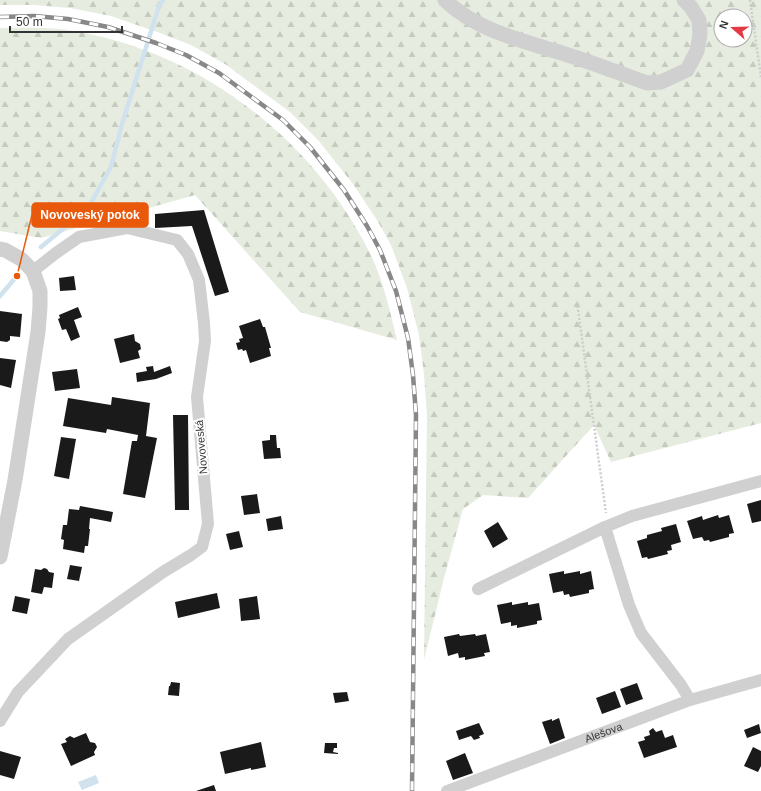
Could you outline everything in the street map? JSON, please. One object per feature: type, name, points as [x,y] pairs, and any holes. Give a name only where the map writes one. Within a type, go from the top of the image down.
[{"type":"street","points":[[445,0],[451,6],[476,22],[509,37],[556,51],[647,83],[661,82],[687,70],[697,51],[700,35],[699,20],[691,6],[684,0]]},
{"type":"street","name":"Novoveská","points":[[0,721],[18,692],[68,639],[150,581],[192,555],[202,547],[208,524],[198,397],[205,341],[204,323],[199,280],[188,254],[177,240],[127,228],[79,237],[56,252],[33,271]]},
{"type":"street","points":[[0,249],[5,250],[20,259],[33,271],[40,291],[38,332],[15,480],[0,557]]},
{"type":"street","points":[[478,589],[605,527],[632,516],[761,481]]},
{"type":"street","points":[[605,527],[628,605],[641,633],[682,685],[690,700]]},
{"type":"street","name":"Alešova","points":[[447,791],[690,700],[761,680]]},
{"type":"path","points":[[750,0],[761,77]]},
{"type":"path","points":[[577,302],[606,508],[605,527]]},
{"type":"green space","points":[[0,0],[761,0],[761,423],[611,462],[594,425],[528,498],[483,495],[463,509],[424,660],[427,415],[424,374],[419,335],[407,288],[391,245],[377,220],[353,184],[318,140],[290,112],[225,64],[191,45],[111,16],[70,8],[35,5],[0,5]]},
{"type":"green space","points":[[0,28],[59,29],[115,40],[160,56],[204,78],[245,105],[282,136],[316,171],[345,211],[375,263],[386,296],[397,340],[300,312],[195,195],[41,238],[0,231]]},
{"type":"water","points":[[96,775],[99,783],[82,790],[78,782]]},
{"type":"building","points":[[204,210],[229,292],[215,296],[192,226],[155,228],[155,214]]},
{"type":"building","points":[[74,276],[76,290],[60,291],[59,278]]},
{"type":"building","points":[[78,307],[82,317],[74,320],[80,337],[71,341],[66,329],[62,330],[58,319],[60,318],[59,315]]},
{"type":"building","points":[[0,311],[22,314],[20,337],[10,336],[10,340],[7,342],[0,341]]},
{"type":"building","points":[[260,319],[263,327],[265,327],[271,348],[269,348],[271,356],[250,363],[246,350],[238,350],[236,343],[240,342],[239,339],[243,338],[239,326]]},
{"type":"building","points":[[134,334],[135,341],[140,344],[141,349],[138,351],[140,358],[120,363],[114,339]]},
{"type":"building","points":[[0,358],[16,360],[11,388],[0,385]]},
{"type":"building","points":[[153,366],[154,372],[170,366],[172,373],[156,379],[137,382],[136,373],[147,371],[146,367]]},
{"type":"building","points":[[77,369],[80,388],[55,391],[52,372]]},
{"type":"building","points":[[112,397],[150,403],[146,436],[157,438],[145,498],[123,494],[132,441],[137,441],[138,435],[107,429],[106,433],[63,426],[68,398],[111,405]]},
{"type":"building","points":[[173,415],[188,415],[189,510],[175,510]]},
{"type":"building","points":[[270,435],[276,435],[277,448],[280,448],[281,458],[264,459],[262,441],[270,440]]},
{"type":"building","points":[[61,437],[76,439],[69,479],[54,476]]},
{"type":"building","points":[[257,494],[260,513],[244,515],[241,496]]},
{"type":"building","points":[[761,500],[761,521],[752,523],[747,504]]},
{"type":"building","points":[[80,506],[113,512],[111,522],[90,518],[88,546],[85,546],[84,553],[63,549],[64,540],[61,539],[63,525],[67,525],[69,509],[79,510]]},
{"type":"building","points":[[718,515],[719,518],[729,515],[734,533],[729,534],[729,537],[710,542],[709,540],[704,541],[702,537],[693,539],[687,521],[702,516],[703,520]]},
{"type":"building","points":[[281,516],[283,529],[268,531],[266,519]]},
{"type":"building","points":[[498,522],[508,539],[493,548],[484,531]]},
{"type":"building","points":[[676,524],[681,542],[671,545],[672,550],[667,551],[668,554],[648,559],[647,557],[642,558],[637,541],[647,538],[647,535],[662,531],[661,528]]},
{"type":"building","points":[[239,531],[243,547],[230,550],[226,534]]},
{"type":"building","points":[[70,565],[82,567],[79,581],[67,579]]},
{"type":"building","points":[[44,568],[49,572],[54,573],[52,588],[44,587],[42,594],[31,592],[35,569],[41,570]]},
{"type":"building","points":[[564,571],[564,574],[580,571],[580,574],[591,571],[594,589],[589,590],[589,593],[570,597],[569,594],[564,595],[563,591],[553,593],[549,574]]},
{"type":"building","points":[[217,593],[220,608],[178,618],[175,602]]},
{"type":"building","points":[[15,596],[30,599],[27,614],[12,611]]},
{"type":"building","points":[[257,596],[260,619],[241,621],[239,599]]},
{"type":"building","points":[[512,602],[512,605],[528,602],[528,605],[539,603],[542,620],[537,621],[537,624],[517,628],[517,625],[511,626],[511,622],[501,624],[497,605]]},
{"type":"building","points":[[459,634],[460,636],[475,634],[476,636],[486,634],[490,652],[484,653],[485,656],[465,660],[465,657],[459,658],[458,653],[448,656],[444,637]]},
{"type":"building","points":[[171,682],[180,683],[179,696],[168,695]]},
{"type":"building","points":[[637,683],[643,699],[626,705],[620,689]]},
{"type":"building","points":[[615,691],[621,707],[602,714],[596,698]]},
{"type":"building","points":[[347,692],[349,701],[335,703],[333,693]]},
{"type":"building","points":[[559,718],[565,738],[550,744],[542,722],[552,719],[552,721]]},
{"type":"building","points":[[479,723],[484,734],[479,736],[480,738],[474,740],[471,736],[459,740],[456,731]]},
{"type":"building","points":[[759,724],[761,733],[747,738],[744,730]]},
{"type":"building","points":[[653,728],[656,732],[662,730],[665,738],[673,735],[677,747],[644,758],[638,742],[645,740],[644,737],[650,735],[649,731]]},
{"type":"building","points":[[86,733],[90,742],[95,743],[97,747],[94,752],[95,755],[71,766],[61,744],[67,742],[65,739],[70,736],[74,738]]},
{"type":"building","points":[[261,742],[266,767],[251,770],[251,768],[225,774],[220,752]]},
{"type":"building","points":[[325,743],[337,743],[337,748],[334,748],[333,752],[338,754],[324,753]]},
{"type":"building","points":[[753,747],[761,751],[761,766],[758,772],[744,766]]},
{"type":"building","points":[[0,751],[21,757],[14,779],[0,775]]},
{"type":"building","points":[[465,753],[473,773],[453,780],[446,761]]},
{"type":"building","points":[[214,785],[216,791],[196,791]]},
{"type":"waterway","points":[[41,247],[88,208],[111,167],[122,124],[159,6],[163,0]]},
{"type":"waterway","points":[[0,296],[17,276]]},
{"type":"railway","points":[[0,17],[34,16],[68,19],[108,27],[186,55],[219,73],[283,120],[310,147],[344,190],[367,226],[380,250],[396,291],[408,338],[416,415],[412,791]]},
{"type":"place","name":"Novoveský potok","points":[[17,276]]}]
